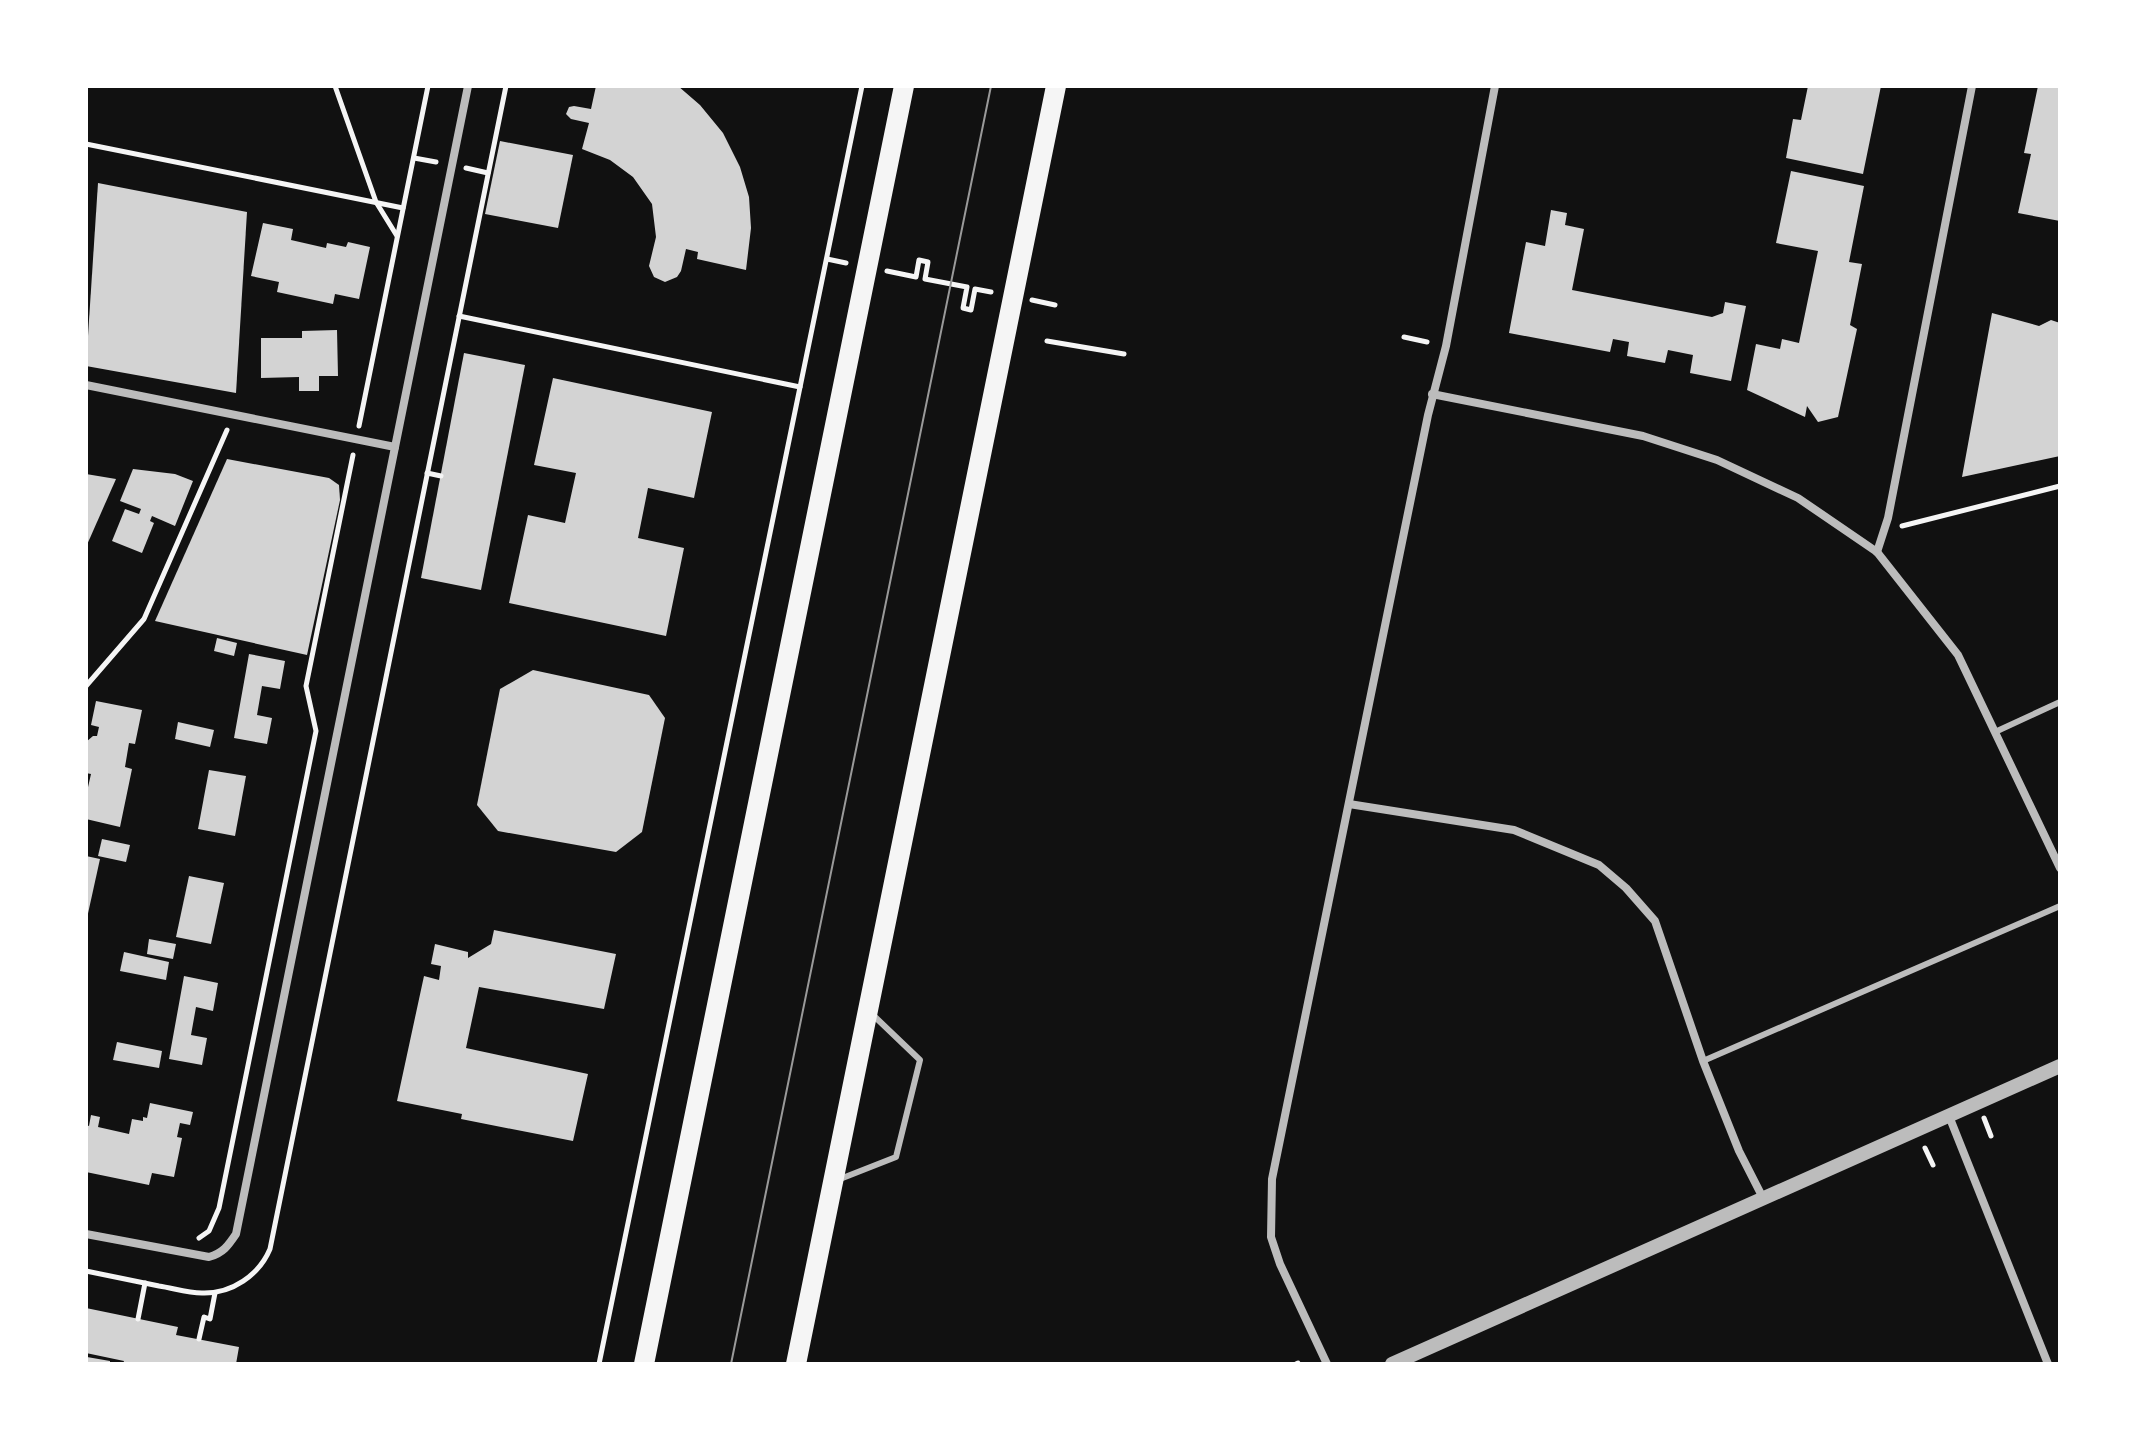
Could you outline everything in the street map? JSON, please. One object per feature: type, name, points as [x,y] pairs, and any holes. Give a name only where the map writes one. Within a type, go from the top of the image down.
[{"type":"highway","points":[[644,1364],[904,86]]},
{"type":"highway","points":[[796,1364],[1056,86]]},
{"type":"street","points":[[86,1234],[209,1257],[228,1247],[236,1234],[468,86]]},
{"type":"street","points":[[1327,1364],[1280,1264],[1271,1237],[1272,1179],[1432,394],[1446,346],[1495,86]]},
{"type":"street","points":[[1877,552],[1888,518],[1972,86]]},
{"type":"street","points":[[86,385],[395,447]]},
{"type":"street","points":[[1432,394],[1643,436],[1717,460],[1798,498],[1877,552],[1958,655],[2060,868]]},
{"type":"street","points":[[1349,804],[1514,830],[1599,865],[1626,888],[1655,921],[1703,1061],[1739,1151],[1763,1198]]},
{"type":"street","points":[[1392,1364],[2060,1066]]},
{"type":"street","points":[[1949,1116],[2048,1364]]},
{"type":"lane","points":[[1995,732],[2060,702]]},
{"type":"lane","points":[[1703,1061],[2060,906]]},
{"type":"lane","points":[[832,1182],[896,1157],[920,1060],[868,1010]]},
{"type":"path","points":[[335,86],[376,202],[398,237]]},
{"type":"path","points":[[219,1208],[316,731],[306,686],[428,86]]},
{"type":"path","points":[[86,1271],[193,1292],[215,1292],[251,1276],[265,1261],[270,1249],[506,86]]},
{"type":"path","points":[[599,1364],[862,86]]},
{"type":"path","points":[[86,144],[403,208]]},
{"type":"path","points":[[827,259],[916,277],[919,260],[928,262],[925,279],[967,287],[963,308],[971,310],[975,289],[1055,305]]},
{"type":"path","points":[[459,316],[800,387]]},
{"type":"path","points":[[1404,337],[1427,342]]},
{"type":"path","points":[[1047,341],[1124,354]]},
{"type":"path","points":[[86,686],[144,619],[233,415]]},
{"type":"path","points":[[427,473],[441,476]]},
{"type":"path","points":[[1898,527],[2060,486]]},
{"type":"path","points":[[138,1319],[145,1283]]},
{"type":"path","points":[[199,1339],[204,1317],[210,1319],[215,1292]]},
{"type":"building","points":[[596,86],[678,86],[700,105],[723,133],[740,167],[749,197],[751,228],[746,270],[697,259],[698,252],[686,249],[677,277],[665,282],[654,277],[649,266],[656,237],[652,204],[633,177],[610,160],[582,149],[589,123],[571,119],[566,114],[569,107],[574,106],[591,109]]},
{"type":"building","points":[[1808,86],[1881,86],[1863,174],[1786,158],[1793,119],[1801,120]]},
{"type":"building","points":[[2038,86],[2060,86],[2060,221],[2018,213],[2031,154],[2024,153]]},
{"type":"building","points":[[500,141],[573,155],[558,228],[485,214]]},
{"type":"building","points":[[1791,171],[1864,186],[1849,262],[1862,264],[1850,325],[1857,329],[1838,417],[1818,422],[1807,406],[1805,417],[1747,390],[1756,344],[1780,349],[1782,339],[1799,343],[1818,251],[1776,243]]},
{"type":"building","points":[[98,183],[247,212],[236,393],[86,366]]},
{"type":"building","points":[[1551,210],[1567,213],[1565,225],[1584,229],[1572,290],[1712,317],[1723,313],[1725,302],[1746,306],[1731,381],[1690,373],[1693,355],[1668,350],[1665,363],[1627,356],[1629,342],[1613,339],[1610,352],[1509,333],[1526,242],[1545,246]]},
{"type":"building","points":[[263,223],[293,229],[291,240],[326,248],[327,243],[346,247],[348,242],[370,247],[359,299],[335,294],[333,304],[277,292],[279,282],[251,276]]},
{"type":"building","points":[[1992,313],[2039,326],[2051,320],[2060,323],[2060,456],[1962,477]]},
{"type":"building","points":[[337,330],[338,376],[319,376],[319,391],[299,391],[299,377],[261,378],[261,338],[302,338],[302,331]]},
{"type":"building","points":[[464,353],[525,365],[481,590],[421,578]]},
{"type":"building","points":[[553,378],[712,412],[694,498],[648,488],[638,538],[684,548],[666,636],[509,603],[528,515],[565,523],[576,473],[534,465]]},
{"type":"building","points":[[227,459],[329,478],[339,485],[340,500],[307,655],[155,621]]},
{"type":"building","points":[[133,469],[175,474],[193,481],[175,526],[152,516],[150,521],[154,523],[142,553],[112,541],[125,509],[139,514],[141,509],[120,501]]},
{"type":"building","points":[[86,474],[116,479],[86,547]]},
{"type":"building","points":[[217,638],[237,643],[234,656],[214,651]]},
{"type":"building","points":[[249,654],[285,661],[280,689],[262,686],[257,715],[272,718],[267,744],[234,738]]},
{"type":"building","points":[[533,670],[649,695],[665,718],[642,832],[616,852],[498,831],[477,805],[500,689]]},
{"type":"building","points":[[96,701],[142,710],[135,744],[129,743],[125,767],[132,769],[120,827],[86,819],[86,796],[91,774],[86,773],[86,742],[97,736],[99,727],[91,725]]},
{"type":"building","points":[[178,722],[214,730],[210,747],[175,739]]},
{"type":"building","points":[[209,770],[246,776],[235,836],[198,829]]},
{"type":"building","points":[[102,839],[130,845],[126,862],[98,856]]},
{"type":"building","points":[[86,856],[100,859],[87,918],[86,918]]},
{"type":"building","points":[[189,876],[224,883],[211,944],[176,937]]},
{"type":"building","points":[[494,930],[616,954],[604,1009],[479,987],[466,1048],[588,1074],[573,1141],[461,1119],[462,1114],[397,1101],[424,976],[439,980],[441,966],[431,964],[435,944],[468,952],[468,958],[491,944]]},
{"type":"building","points":[[149,939],[176,944],[173,959],[147,954]]},
{"type":"building","points":[[124,952],[169,962],[166,980],[120,971]]},
{"type":"building","points":[[184,976],[218,983],[213,1011],[196,1007],[191,1035],[207,1038],[202,1065],[169,1059]]},
{"type":"building","points":[[117,1042],[162,1051],[159,1068],[113,1060]]},
{"type":"building","points":[[150,1103],[193,1112],[190,1125],[180,1123],[177,1137],[182,1138],[174,1177],[152,1173],[149,1185],[86,1172],[86,1125],[89,1126],[91,1115],[100,1117],[98,1127],[129,1134],[132,1119],[143,1121],[143,1117],[147,1118]]},
{"type":"building","points":[[86,1308],[178,1327],[176,1335],[239,1347],[236,1364],[123,1364],[124,1361],[86,1353]]},
{"type":"building","points":[[87,1357],[110,1361],[110,1364],[86,1364]]},
{"type":"tram line","points":[[731,1364],[991,86]]}]
